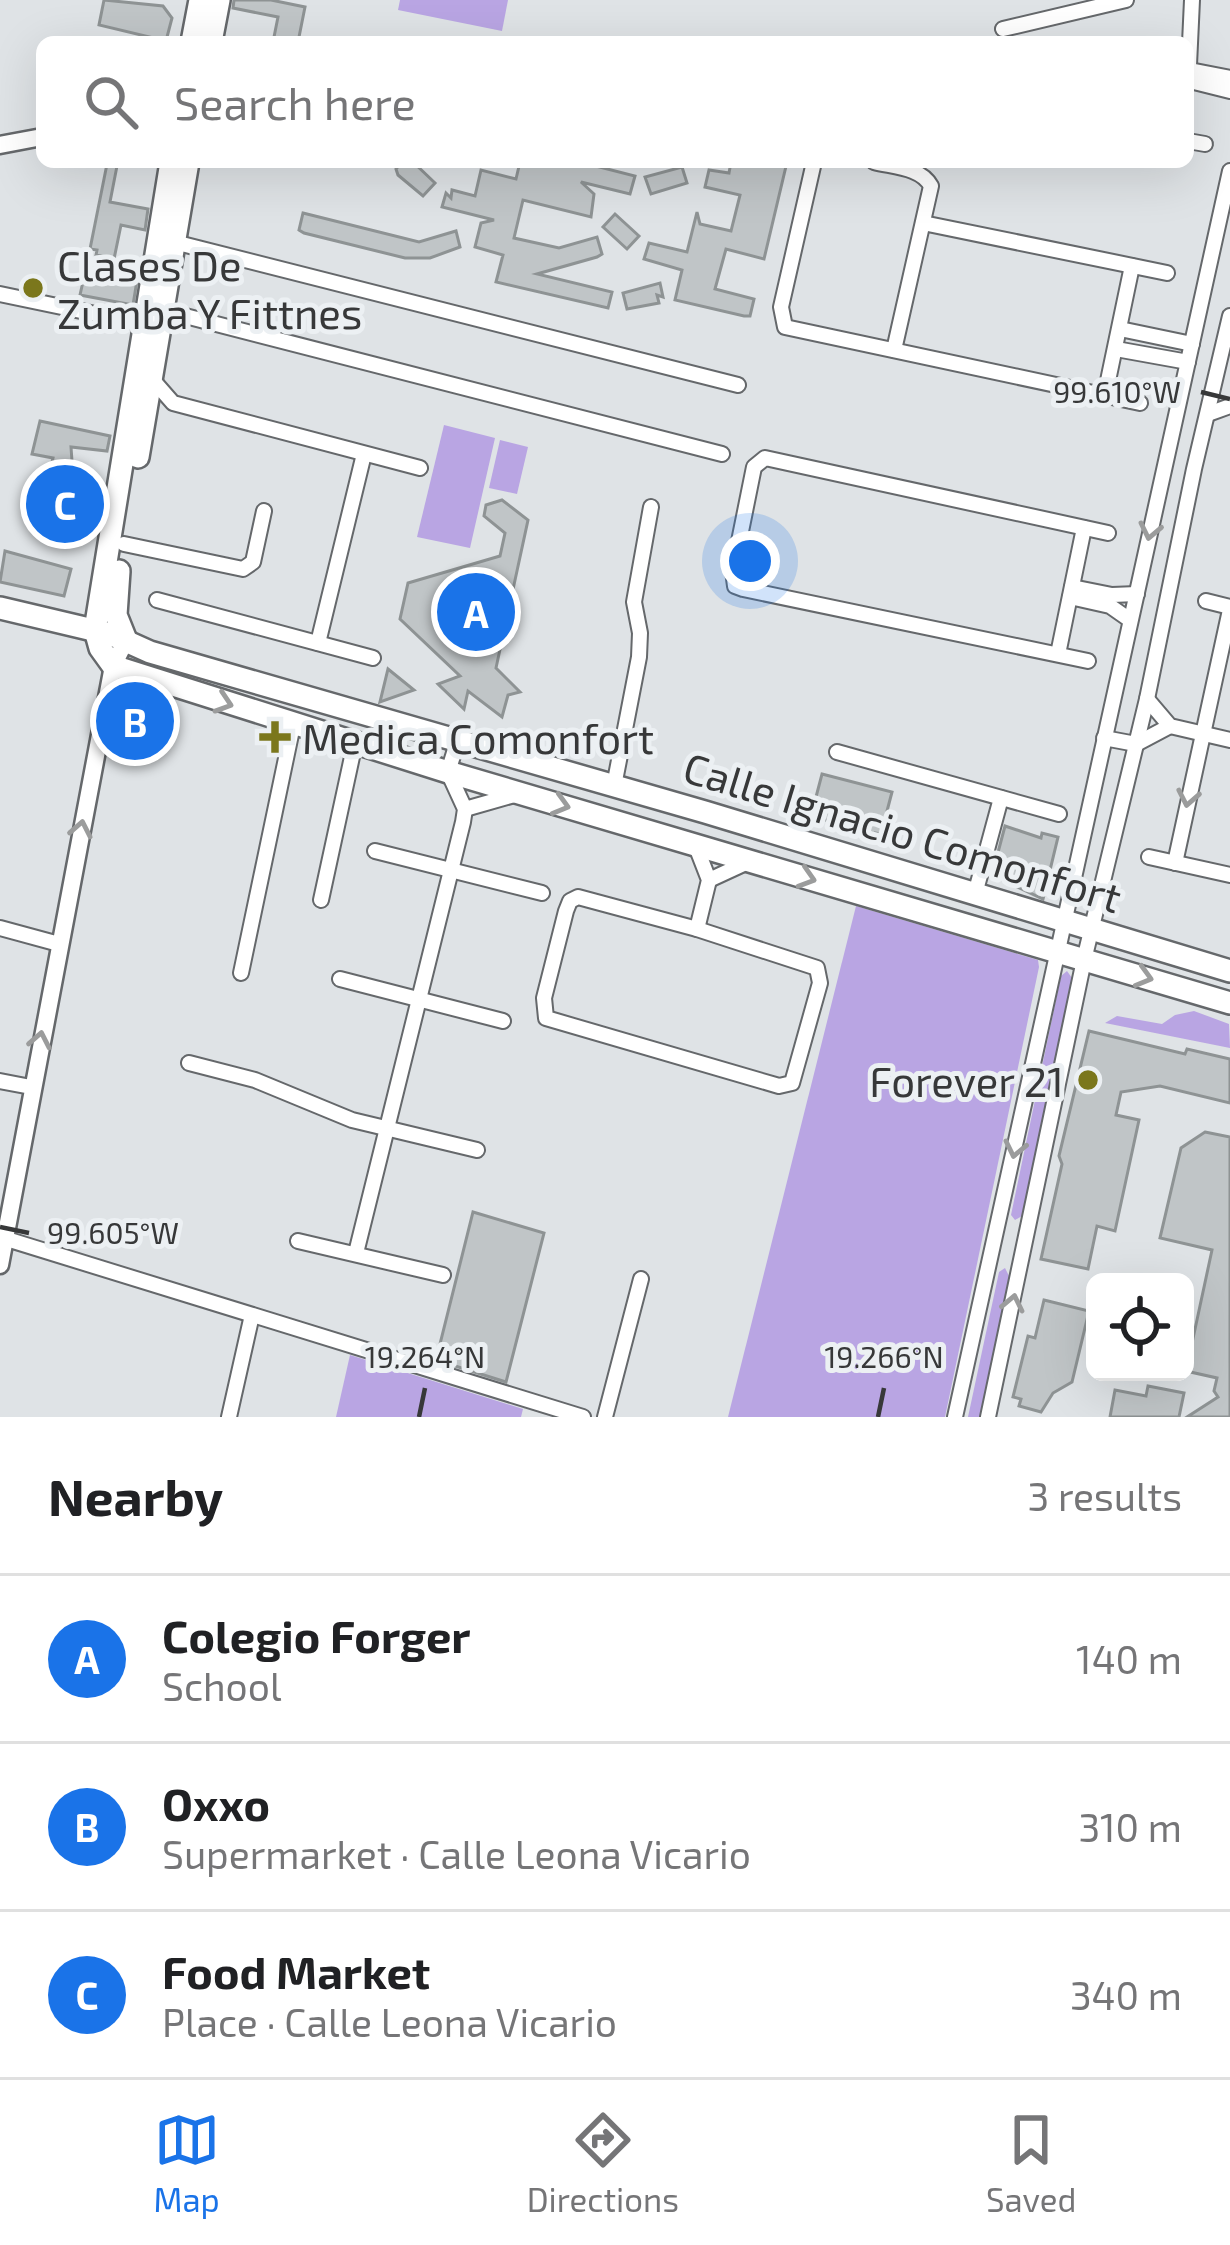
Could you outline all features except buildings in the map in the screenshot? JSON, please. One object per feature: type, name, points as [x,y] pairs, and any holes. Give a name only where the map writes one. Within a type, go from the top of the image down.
[{"type":"main road","points":[[193,36],[200,0]]},
{"type":"main road","points":[[212,36],[218,0]]},
{"type":"main road","points":[[126,640],[115,598],[132,450],[145,418],[152,379],[170,168]]},
{"type":"main road","points":[[113,666],[100,649],[95,630],[187,168]]},
{"type":"main road","name":"Calle Ignacio Comonfort","points":[[0,608],[95,630],[150,652],[1230,971]]},
{"type":"main road","name":"Calle Ignacio Comonfort","points":[[113,666],[448,772],[1230,1003]]},
{"type":"street","points":[[1003,29],[1126,0]]},
{"type":"street","points":[[1192,0],[1192,36]]},
{"type":"street","points":[[1194,74],[1230,78]]},
{"type":"street","points":[[1194,75],[1230,91]]},
{"type":"street","points":[[0,145],[36,138]]},
{"type":"street","points":[[1194,142],[1205,144]]},
{"type":"street","points":[[813,168],[781,319],[793,331],[1140,403]]},
{"type":"street","points":[[894,350],[931,186],[916,172],[899,168]]},
{"type":"street","points":[[956,1417],[1230,171]]},
{"type":"street","points":[[923,223],[1167,273]]},
{"type":"street","points":[[174,242],[738,385]]},
{"type":"street","points":[[1105,395],[1132,266]]},
{"type":"street","points":[[0,294],[155,320],[722,454]]},
{"type":"street","points":[[988,1417],[1084,960],[1147,699],[1230,316]]},
{"type":"street","points":[[1120,329],[1192,344]]},
{"type":"street","points":[[1116,349],[1187,362]]},
{"type":"street","points":[[152,379],[173,403],[420,468]]},
{"type":"street","points":[[1216,380],[1230,394]]},
{"type":"street","points":[[145,418],[173,403]]},
{"type":"street","points":[[1208,414],[1230,406]]},
{"type":"street","points":[[319,643],[364,454]]},
{"type":"street","points":[[1088,661],[735,586],[733,571],[754,467],[772,458],[1108,533]]},
{"type":"street","points":[[1164,463],[1194,470]]},
{"type":"street","points":[[1158,493],[1187,500]]},
{"type":"street","points":[[614,786],[639,657],[634,602],[650,507]]},
{"type":"street","points":[[124,544],[242,569],[254,562],[264,511]]},
{"type":"street","points":[[1058,654],[1084,528]]},
{"type":"street","points":[[1071,592],[1111,601],[1137,594]]},
{"type":"street","points":[[157,600],[373,658]]},
{"type":"street","points":[[1111,601],[1130,620]]},
{"type":"street","points":[[1175,863],[1230,609],[1206,601]]},
{"type":"street","points":[[126,640],[113,666],[1,1249],[252,1315],[583,1417]]},
{"type":"street","points":[[1147,699],[1170,726],[1230,740]]},
{"type":"street","points":[[241,974],[293,725]]},
{"type":"street","points":[[1104,739],[1136,744],[1170,726]]},
{"type":"street","points":[[356,1253],[465,809],[448,772],[457,742]]},
{"type":"street","points":[[321,900],[355,743]]},
{"type":"street","points":[[837,752],[1059,814]]},
{"type":"street","points":[[1093,788],[1125,794]]},
{"type":"street","points":[[465,809],[520,793]]},
{"type":"street","points":[[975,894],[1000,798]]},
{"type":"street","points":[[695,844],[709,880],[697,929]]},
{"type":"street","points":[[375,851],[542,893]]},
{"type":"street","points":[[1149,857],[1230,875]]},
{"type":"street","points":[[709,880],[751,861]]},
{"type":"street","points":[[590,899],[697,929],[809,964],[821,974],[796,1075],[787,1087],[546,1018],[544,998],[570,901],[590,899]]},
{"type":"street","points":[[0,928],[59,944]]},
{"type":"street","points":[[340,979],[503,1022]]},
{"type":"street","points":[[189,1063],[267,1084],[330,1112],[386,1129],[477,1150]]},
{"type":"street","points":[[0,1081],[31,1087]]},
{"type":"street","points":[[998,1228],[1028,1234]]},
{"type":"street","points":[[298,1240],[442,1275]]},
{"type":"street","points":[[993,1256],[1022,1262]]},
{"type":"street","points":[[605,1417],[641,1279]]},
{"type":"street","points":[[229,1417],[252,1315]]},
{"type":"shaded area","points":[[400,0],[508,0],[502,31],[398,10]]},
{"type":"shaded area","points":[[444,425],[495,438],[470,548],[417,537]]},
{"type":"shaded area","points":[[500,440],[528,447],[517,494],[489,488]]},
{"type":"shaded area","points":[[856,906],[1038,960],[945,1417],[728,1417]]},
{"type":"shaded area","points":[[1067,971],[1072,978],[1022,1216],[1015,1220],[1011,1215],[1061,976]]},
{"type":"shaded area","points":[[1194,1011],[1229,1024],[1230,1048],[1105,1023],[1117,1016],[1162,1024]]},
{"type":"shaded area","points":[[1005,1268],[1009,1276],[980,1417],[968,1417],[999,1272]]},
{"type":"shaded area","points":[[350,1355],[523,1409],[521,1417],[336,1417]]},
{"type":"place","name":"Clases De Zumba Y Fittnes","points":[[33,288]]},
{"type":"place","name":"Food Market","points":[[65,504]]},
{"type":"place","name":"Colegio Forger","points":[[476,612]]},
{"type":"place","name":"Oxxo","points":[[135,721]]},
{"type":"place","name":"Medica Comonfort","points":[[275,737]]},
{"type":"place","name":"Forever 21","points":[[1088,1080]]}]
